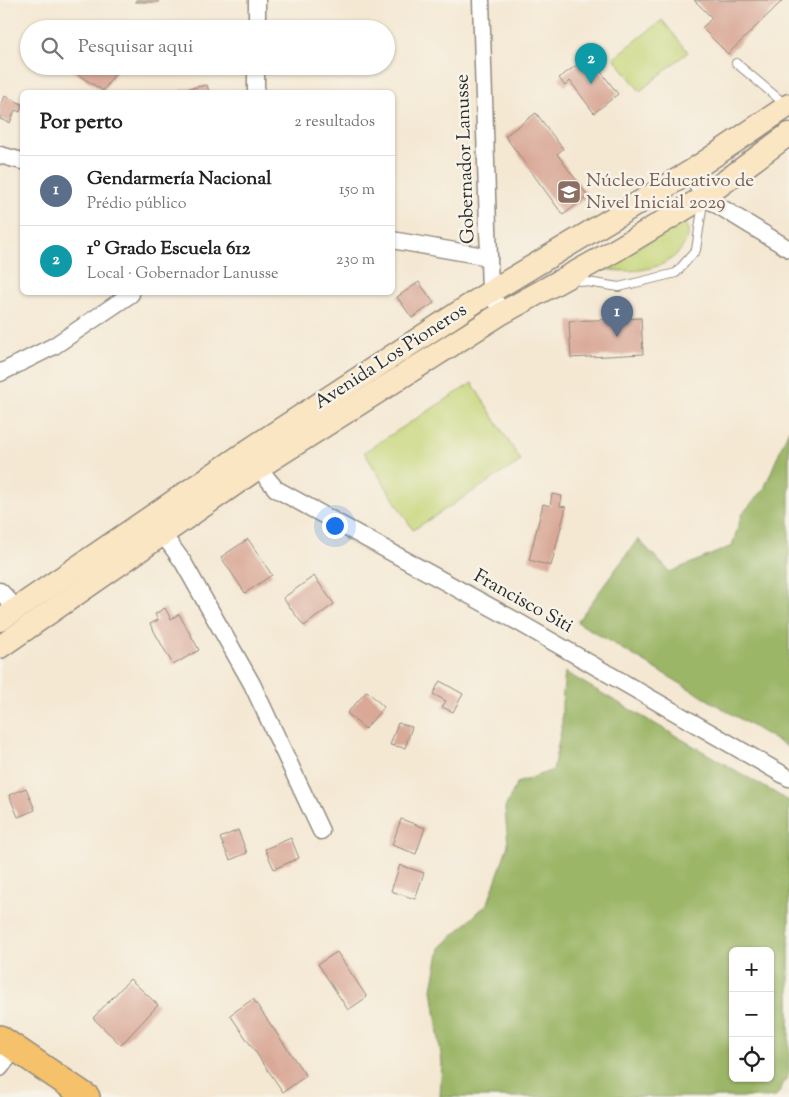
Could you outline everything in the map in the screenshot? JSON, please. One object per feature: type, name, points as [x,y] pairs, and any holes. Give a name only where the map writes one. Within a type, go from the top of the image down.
[{"type":"main road","name":"Avenida Los Pioneros","points":[[0,646],[162,533],[252,460],[490,292],[690,172],[788,105]]},
{"type":"main road","name":"Avenida Los Pioneros","points":[[8,614],[252,460],[502,313],[616,250],[704,197],[789,134]]},
{"type":"main road","points":[[3,1051],[50,1072],[88,1097]]},
{"type":"street","points":[[256,20],[257,0]]},
{"type":"street","name":"Gobernador Lanusse","points":[[481,0],[490,292],[502,313]]},
{"type":"street","points":[[256,75],[256,90]]},
{"type":"street","points":[[0,155],[20,160]]},
{"type":"street","points":[[690,172],[704,197],[789,249]]},
{"type":"street","points":[[395,241],[489,257]]},
{"type":"street","points":[[0,373],[54,346],[130,295]]},
{"type":"street","name":"Francisco Siti","points":[[252,460],[276,489],[520,623],[789,778]]},
{"type":"street","points":[[162,533],[183,562],[252,684],[321,831]]},
{"type":"street","points":[[0,591],[8,614]]},
{"type":"lane","points":[[736,63],[788,105]]},
{"type":"lane","points":[[564,278],[619,287],[676,273],[696,250],[704,197]]},
{"type":"green space","points":[[662,20],[688,52],[640,91],[614,58]]},
{"type":"green space","points":[[684,221],[688,229],[688,237],[678,253],[669,260],[647,269],[623,271],[600,269]]},
{"type":"green space","points":[[472,383],[521,461],[413,530],[364,452]]},
{"type":"green space","points":[[789,429],[789,748],[577,622],[638,539],[670,572],[732,546],[742,514],[764,489]]},
{"type":"green space","points":[[565,672],[789,801],[789,1074],[776,1097],[440,1097],[442,1062],[432,989],[440,948],[488,903],[508,845],[505,808],[517,783],[553,770],[562,726]]},
{"type":"building","points":[[136,0],[158,0],[158,2],[136,2]]},
{"type":"building","points":[[694,0],[783,0],[728,54],[702,28],[712,18]]},
{"type":"building","points":[[589,56],[618,94],[594,113],[570,81],[565,86],[559,78]]},
{"type":"building","points":[[79,75],[114,75],[104,90]]},
{"type":"building","points":[[207,85],[208,90],[180,90]]},
{"type":"building","points":[[5,96],[20,103],[20,112],[15,110],[10,123],[0,119],[0,107]]},
{"type":"building","points":[[536,113],[563,149],[557,154],[588,196],[563,215],[505,136]]},
{"type":"building","points":[[419,282],[434,303],[412,318],[397,297]]},
{"type":"building","points":[[641,318],[643,354],[571,358],[569,321]]},
{"type":"building","points":[[552,494],[562,496],[560,506],[566,507],[551,566],[529,560],[543,504],[550,506]]},
{"type":"building","points":[[248,539],[272,575],[245,593],[221,557]]},
{"type":"building","points":[[314,576],[334,604],[304,626],[283,598]]},
{"type":"building","points":[[165,608],[171,619],[179,614],[199,650],[173,665],[150,624],[158,620],[155,614]]},
{"type":"building","points":[[440,681],[463,694],[453,712],[442,707],[446,701],[433,694]]},
{"type":"building","points":[[367,691],[384,707],[365,729],[347,713]]},
{"type":"building","points":[[398,723],[412,727],[405,748],[390,745]]},
{"type":"building","points":[[26,788],[35,810],[18,817],[9,795]]},
{"type":"building","points":[[401,819],[425,828],[416,854],[392,845]]},
{"type":"building","points":[[238,830],[247,853],[230,860],[220,838]]},
{"type":"building","points":[[291,838],[299,858],[274,869],[265,849]]},
{"type":"building","points":[[400,865],[424,873],[415,899],[391,891]]},
{"type":"building","points":[[337,952],[367,997],[348,1010],[318,964]]},
{"type":"building","points":[[130,979],[158,1005],[121,1045],[93,1018]]},
{"type":"building","points":[[253,999],[306,1076],[283,1092],[230,1015]]},
{"type":"place","name":"1º Grado Escuela 612","points":[[591,84]]},
{"type":"place","name":"Núcleo Educativo de Nivel Inicial 2029","points":[[569,192]]},
{"type":"place","name":"Gendarmería Nacional","points":[[617,337]]}]
